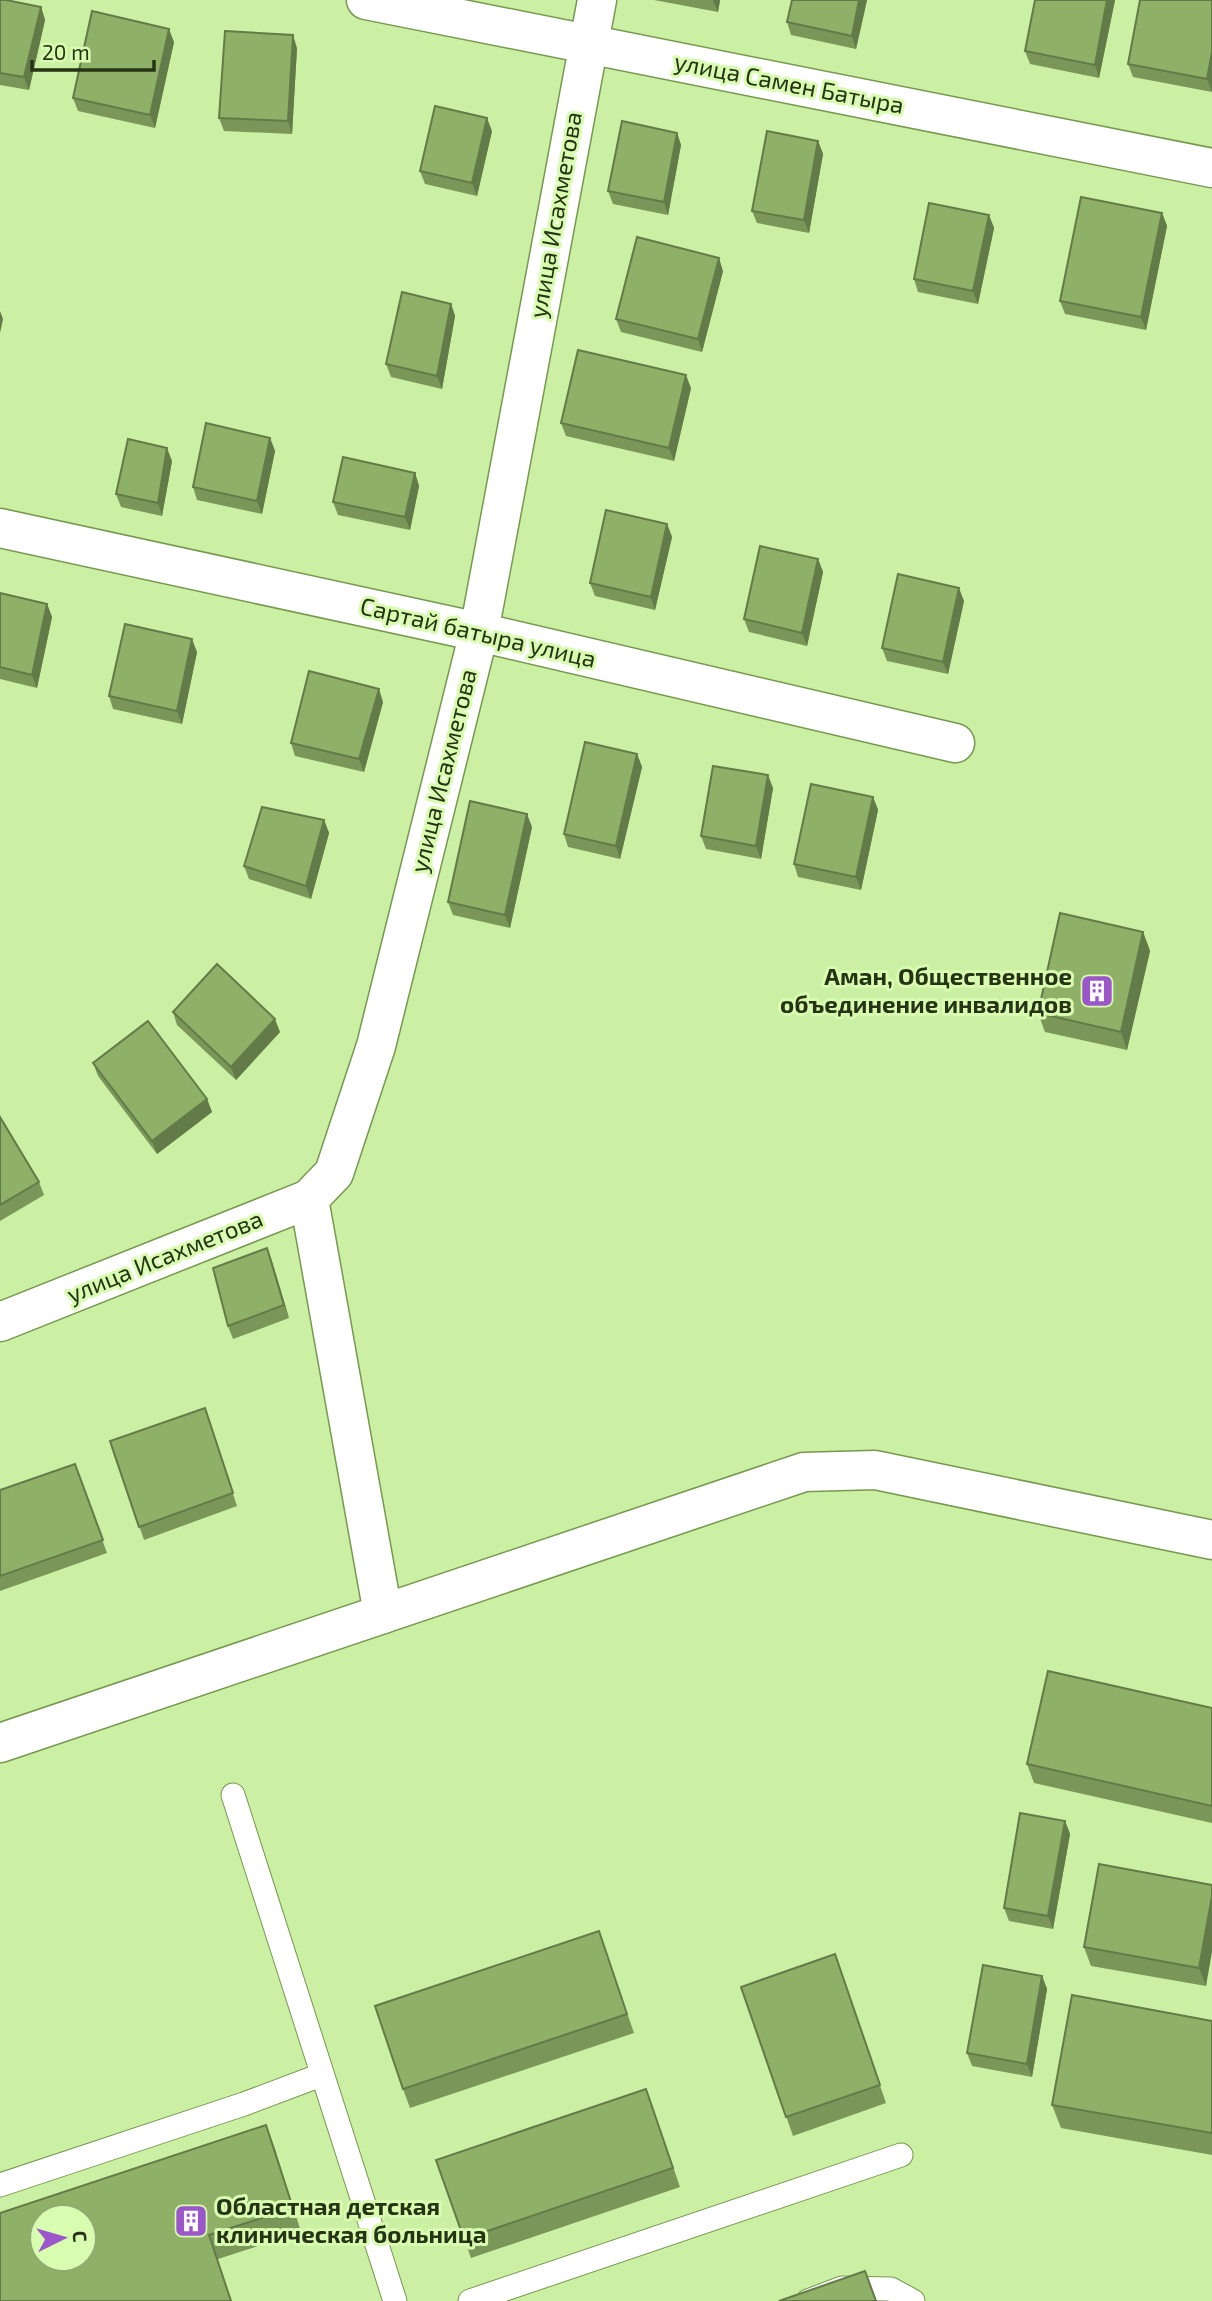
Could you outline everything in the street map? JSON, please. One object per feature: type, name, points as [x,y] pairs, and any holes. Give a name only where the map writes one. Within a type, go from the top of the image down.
[{"type":"street","name":"улица Самен Батыра","points":[[366,0],[1212,168]]},
{"type":"street","name":"улица Исахметова","points":[[0,1322],[309,1199],[334,1173],[376,1046],[479,632],[597,0]]},
{"type":"street","name":"Сартай батыра улица","points":[[0,528],[479,632],[955,743]]},
{"type":"street","points":[[309,1199],[383,1614]]},
{"type":"street","points":[[0,1743],[804,1472],[875,1470],[1212,1540]]},
{"type":"lane","points":[[233,1795],[396,2301]]},
{"type":"lane","points":[[0,2185],[244,2104],[321,2075]]},
{"type":"lane","points":[[470,2301],[901,2155]]},
{"type":"lane","points":[[808,2301],[842,2288],[891,2289],[914,2301]]},
{"type":"building","points":[[0,0],[41,7],[24,77],[0,73]]},
{"type":"building","points":[[792,0],[859,0],[852,36],[787,22]]},
{"type":"building","points":[[1035,0],[1107,0],[1095,65],[1025,51]]},
{"type":"building","points":[[1140,0],[1212,0],[1212,52],[1207,79],[1128,64]]},
{"type":"building","points":[[92,11],[169,29],[150,115],[73,98]]},
{"type":"building","points":[[225,31],[293,35],[288,121],[219,118]]},
{"type":"building","points":[[435,106],[487,118],[472,183],[420,171]]},
{"type":"building","points":[[622,121],[677,133],[664,202],[608,191]]},
{"type":"building","points":[[767,131],[818,141],[804,220],[752,211]]},
{"type":"building","points":[[1081,197],[1162,213],[1141,317],[1060,301]]},
{"type":"building","points":[[929,203],[989,215],[973,291],[914,279]]},
{"type":"building","points":[[637,237],[719,258],[698,339],[616,319]]},
{"type":"building","points":[[402,292],[451,304],[437,376],[386,364]]},
{"type":"building","points":[[578,350],[686,375],[669,448],[561,423]]},
{"type":"building","points":[[206,423],[270,438],[257,501],[193,487]]},
{"type":"building","points":[[128,439],[167,448],[158,503],[116,494]]},
{"type":"building","points":[[343,457],[415,473],[405,517],[333,502]]},
{"type":"building","points":[[606,510],[667,524],[651,597],[590,583]]},
{"type":"building","points":[[760,546],[818,559],[802,633],[744,619]]},
{"type":"building","points":[[898,574],[959,588],[943,662],[882,648]]},
{"type":"building","points":[[0,593],[47,604],[32,675],[0,667]]},
{"type":"building","points":[[125,624],[192,639],[177,711],[109,696]]},
{"type":"building","points":[[309,671],[379,689],[359,759],[291,743]]},
{"type":"building","points":[[585,742],[637,754],[616,846],[564,834]]},
{"type":"building","points":[[713,766],[768,775],[756,846],[701,836]]},
{"type":"building","points":[[811,784],[873,797],[856,877],[794,864]]},
{"type":"building","points":[[470,801],[527,814],[505,915],[448,902]]},
{"type":"building","points":[[262,807],[324,820],[306,886],[244,866]]},
{"type":"building","name":"Аман, Общественное объединение инвалидов","points":[[1060,913],[1143,932],[1121,1032],[1038,1013]]},
{"type":"building","points":[[217,964],[275,1019],[231,1067],[173,1012]]},
{"type":"building","points":[[148,1021],[207,1099],[152,1141],[93,1063]]},
{"type":"building","points":[[0,1117],[39,1182],[0,1205]]},
{"type":"building","points":[[267,1248],[284,1305],[228,1326],[213,1268]]},
{"type":"building","points":[[205,1408],[233,1493],[139,1527],[110,1441]]},
{"type":"building","points":[[75,1464],[103,1540],[0,1576],[0,1490]]},
{"type":"building","points":[[1048,1671],[1212,1708],[1212,1806],[1027,1764]]},
{"type":"building","points":[[1020,1813],[1065,1821],[1048,1916],[1004,1908]]},
{"type":"building","points":[[1099,1864],[1212,1885],[1199,1968],[1084,1947]]},
{"type":"building","points":[[599,1931],[627,2014],[403,2089],[375,2006]]},
{"type":"building","points":[[835,1954],[880,2085],[786,2117],[741,1987]]},
{"type":"building","points":[[983,1965],[1042,1976],[1027,2064],[967,2053]]},
{"type":"building","points":[[1072,1995],[1212,2021],[1212,2133],[1052,2105]]},
{"type":"building","points":[[646,2089],[673,2168],[464,2239],[436,2160]]},
{"type":"building","name":"Областная детская клиническая больница","points":[[266,2125],[293,2208],[209,2235],[231,2301],[0,2301],[0,2213],[28,2204],[28,2273],[98,2273],[98,2203],[30,2203]]},
{"type":"building","points":[[865,2271],[876,2301],[779,2301]]},
{"type":"place","name":"Аман, Общественное объединение инвалидов","points":[[1097,991]]},
{"type":"place","name":"Областная детская клиническая больница","points":[[191,2221]]}]
